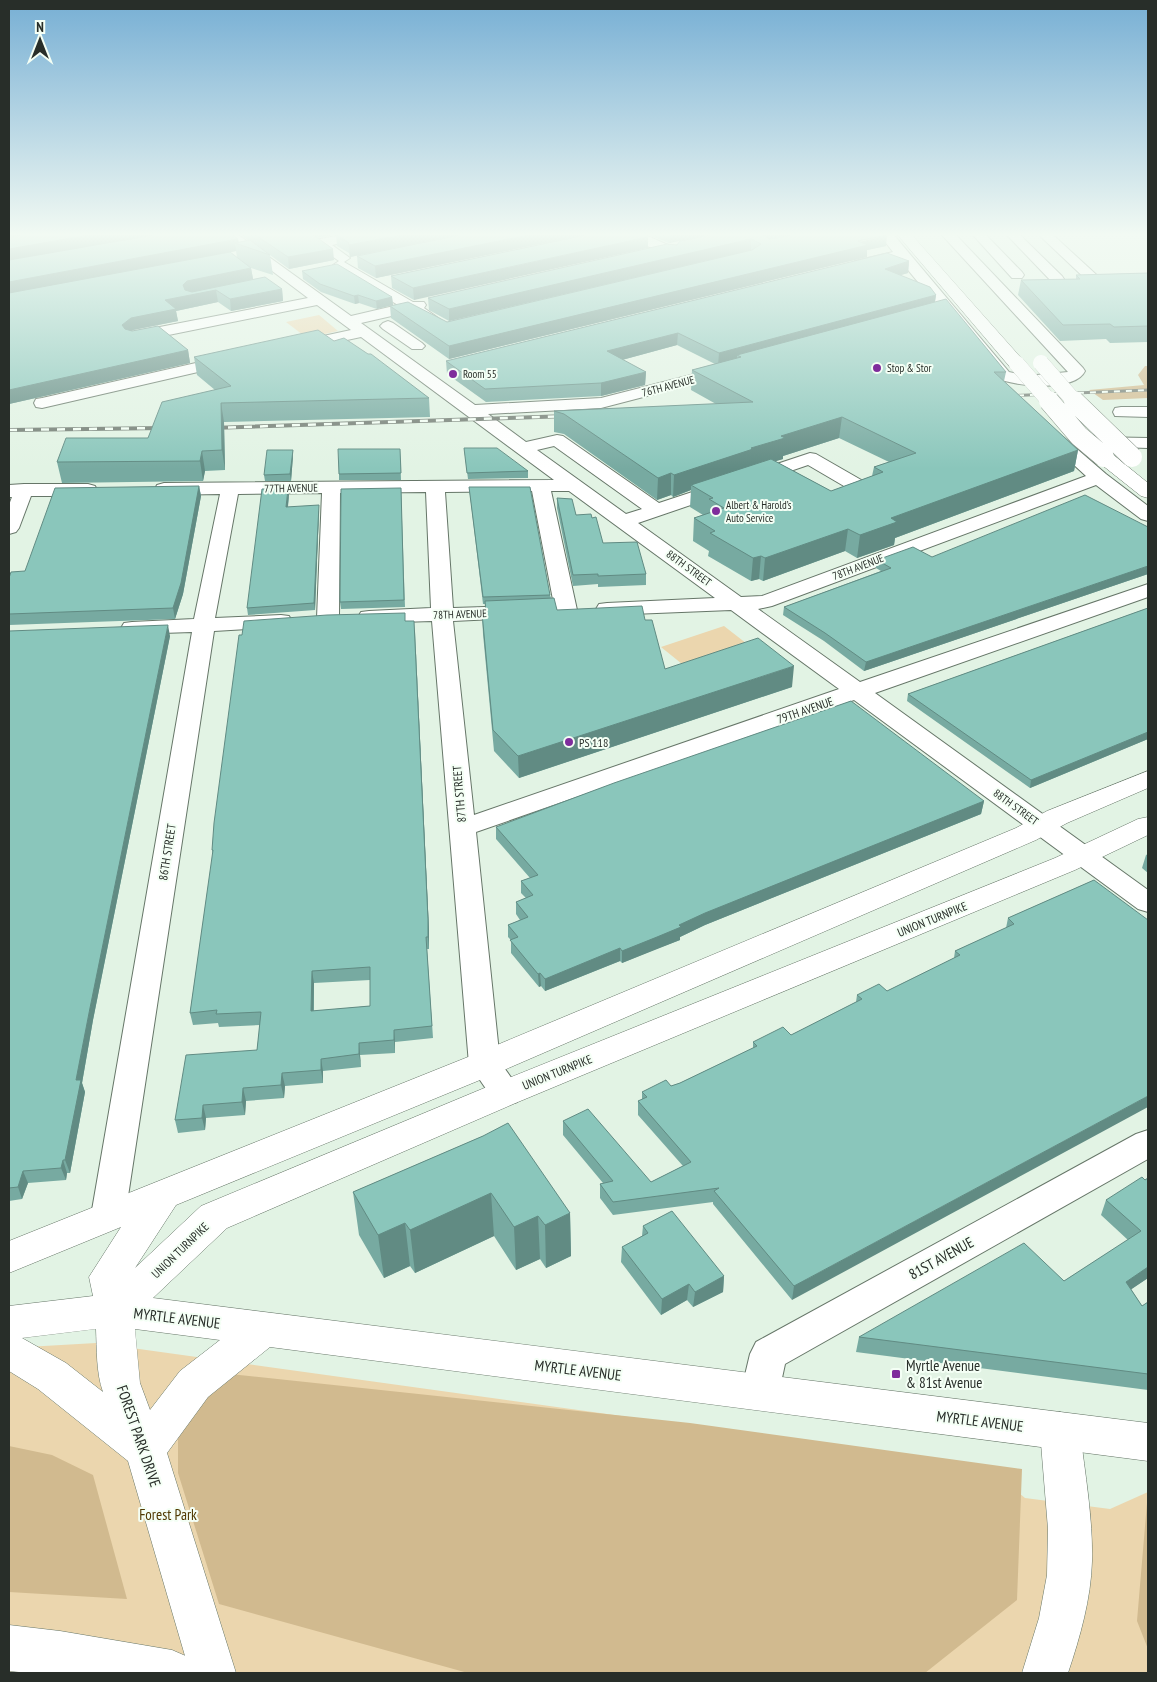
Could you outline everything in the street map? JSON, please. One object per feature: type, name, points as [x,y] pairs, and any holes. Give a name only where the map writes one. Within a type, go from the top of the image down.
[{"type":"main road","points":[[972,312],[1079,436],[1148,492]]},
{"type":"main road","points":[[1028,349],[1083,410],[1132,456],[1148,468]]},
{"type":"main road","points":[[9,1257],[485,1064],[1026,834],[1041,825],[1148,779]]},
{"type":"main road","name":"UNION TURNPIKE","points":[[115,1310],[214,1217],[506,1093],[1065,864],[1148,825]]},
{"type":"main road","points":[[115,1310],[108,1277],[163,1195]]},
{"type":"main road","name":"MYRTLE AVENUE","points":[[9,1323],[115,1310],[1148,1442]]},
{"type":"main road","name":"FOREST PARK DRIVE","points":[[115,1310],[120,1383],[145,1449],[214,1673]]},
{"type":"main road","points":[[9,1351],[52,1376],[145,1449],[194,1384],[263,1329]]},
{"type":"main road","points":[[1046,1673],[1063,1616],[1070,1561],[1060,1431]]},
{"type":"main road","points":[[9,1648],[60,1654],[172,1673]]},
{"type":"street","points":[[134,337],[257,312]]},
{"type":"street","name":"88TH STREET","points":[[337,312],[389,350],[428,371],[471,410],[1148,903]]},
{"type":"street","points":[[280,349],[360,329],[398,312]]},
{"type":"street","points":[[420,312],[447,328]]},
{"type":"street","points":[[928,316],[940,312]]},
{"type":"street","points":[[950,312],[1003,375],[1009,379],[1070,378],[1075,375],[1077,371],[1018,312]]},
{"type":"street","points":[[360,329],[389,328],[415,345],[389,350]]},
{"type":"street","points":[[42,403],[242,358]]},
{"type":"street","name":"76TH AVENUE","points":[[471,410],[601,403],[737,368]]},
{"type":"street","points":[[1121,412],[1148,412]]},
{"type":"street","points":[[523,448],[557,440],[656,510]]},
{"type":"street","points":[[1148,443],[1057,441],[1099,478],[1148,515]]},
{"type":"street","points":[[624,521],[810,458],[856,485]]},
{"type":"street","name":"77TH AVENUE","points":[[142,489],[575,486],[610,478]]},
{"type":"street","name":"78TH AVENUE","points":[[117,629],[205,626],[312,619],[766,602],[1077,484],[1099,478]]},
{"type":"street","points":[[540,485],[550,611]]},
{"type":"street","name":"87TH STREET","points":[[435,487],[442,615],[485,1064]]},
{"type":"street","name":"86TH STREET","points":[[108,1216],[205,626],[230,488]]},
{"type":"street","points":[[312,619],[331,488]]},
{"type":"street","points":[[9,528],[16,490],[102,490]]},
{"type":"street","name":"79TH AVENUE","points":[[462,828],[1148,590]]},
{"type":"street","points":[[485,1064],[506,1093]]},
{"type":"street","name":"81ST AVENUE","points":[[760,1392],[769,1354],[1148,1143]]},
{"type":"green space","points":[[319,315],[338,331],[307,338],[286,322]]},
{"type":"green space","points":[[724,626],[751,647],[687,668],[661,647]]},
{"type":"green space","name":"Forest Park","points":[[96,1343],[988,1467],[1025,1498],[1110,1509],[1148,1492],[1148,1673],[9,1673],[9,1348]]},
{"type":"shaded area","points":[[1145,366],[1148,366],[1148,398],[1103,400],[1089,390],[1144,385],[1138,375]]},
{"type":"shaded area","name":"Forest Park","points":[[230,1374],[690,1423],[1022,1469],[1017,1600],[925,1673],[468,1673],[219,1604],[178,1473],[178,1439],[186,1413]]},
{"type":"shaded area","points":[[9,1446],[52,1455],[93,1475],[127,1599],[9,1592]]},
{"type":"shaded area","points":[[1148,1491],[1148,1649],[1137,1621]]},
{"type":"building","points":[[9,312],[159,312],[131,318],[122,325],[125,329],[132,331],[158,326],[188,350],[9,390]]},
{"type":"building","points":[[400,312],[428,312],[447,322],[487,312],[588,312],[449,346]]},
{"type":"building","points":[[644,312],[871,312],[719,353],[678,333],[607,351],[646,372],[601,383],[485,389],[446,361]]},
{"type":"building","points":[[896,312],[957,312],[1006,372],[994,372],[1078,450],[891,518],[897,522],[860,535],[848,529],[765,558],[761,556],[753,558],[710,533],[715,531],[694,518],[724,508],[709,499],[713,498],[691,485],[771,459],[831,491],[883,472],[874,467],[916,453],[842,417],[781,436],[785,438],[751,448],[753,449],[674,475],[671,473],[658,478],[564,414],[554,411],[753,402],[692,370],[741,357],[737,355]]},
{"type":"building","points":[[1051,312],[1148,312],[1148,326],[1114,327],[1110,324],[1063,325]]},
{"type":"building","points":[[318,330],[334,341],[344,338],[368,354],[371,354],[429,398],[221,403],[222,450],[202,451],[200,461],[57,462],[66,438],[148,438],[162,402],[231,386],[194,357]]},
{"type":"building","points":[[464,448],[497,448],[528,471],[467,473]]},
{"type":"building","points":[[338,449],[400,449],[401,473],[339,474]]},
{"type":"building","points":[[267,450],[293,450],[290,474],[264,475]]},
{"type":"building","points":[[199,486],[181,583],[173,608],[9,614],[9,578],[11,572],[25,571],[55,488]]},
{"type":"building","points":[[469,487],[530,487],[550,595],[483,597]]},
{"type":"building","points":[[401,488],[404,600],[340,602],[341,489]]},
{"type":"building","points":[[262,489],[288,489],[286,507],[319,505],[314,603],[247,608]]},
{"type":"building","points":[[1085,495],[1148,527],[1148,566],[866,662],[784,607],[891,568],[877,560],[913,547],[932,557]]},
{"type":"building","points":[[557,498],[572,499],[576,515],[591,514],[592,518],[596,517],[603,543],[637,542],[646,574],[573,575]]},
{"type":"building","name":"PS 118","points":[[554,598],[557,610],[642,606],[645,620],[652,620],[665,669],[758,638],[794,666],[518,756],[493,730],[482,613],[486,613],[485,601]]},
{"type":"building","points":[[1148,608],[1148,732],[1031,780],[908,694]]},
{"type":"building","points":[[405,613],[405,621],[414,621],[428,919],[428,937],[426,937],[432,1026],[394,1030],[394,1040],[359,1043],[359,1054],[321,1059],[321,1070],[282,1073],[281,1085],[243,1088],[242,1102],[203,1105],[202,1118],[175,1120],[186,1055],[257,1050],[261,1012],[216,1014],[217,1010],[190,1013],[213,850],[214,823],[239,635],[242,635],[244,621],[327,615]],"holes":[[[370,967],[370,1006],[311,1011],[312,971]]]},
{"type":"building","points":[[168,625],[76,1080],[81,1080],[65,1160],[63,1160],[61,1168],[23,1171],[18,1187],[9,1188],[9,631]]},
{"type":"building","points":[[851,701],[984,801],[705,913],[679,925],[681,927],[657,937],[622,951],[620,948],[545,979],[540,973],[538,974],[510,940],[518,937],[508,925],[528,917],[516,902],[533,895],[521,881],[538,875],[496,827],[614,783]]},
{"type":"building","points":[[1094,880],[1148,920],[1148,1096],[794,1286],[714,1191],[719,1188],[613,1202],[600,1184],[613,1181],[563,1121],[588,1109],[651,1182],[691,1162],[638,1101],[647,1097],[642,1092],[666,1080],[671,1086],[680,1083],[757,1046],[753,1042],[783,1027],[791,1035],[862,999],[857,995],[879,984],[887,991],[960,955],[955,951],[1014,924],[1008,918]]},
{"type":"building","points":[[508,1123],[570,1213],[545,1225],[538,1216],[514,1227],[491,1193],[410,1230],[405,1223],[378,1235],[353,1192],[483,1136]]},
{"type":"building","points":[[1142,1177],[1145,1180],[1148,1178],[1148,1267],[1126,1282],[1142,1306],[1148,1302],[1148,1374],[859,1337],[1024,1243],[1064,1281],[1141,1231],[1106,1200]]},
{"type":"building","points":[[672,1211],[724,1276],[695,1292],[689,1284],[662,1299],[622,1247],[648,1233],[643,1226]]},
{"type":"railway","points":[[1006,396],[1148,390]]},
{"type":"railway","points":[[212,428],[569,416]]},
{"type":"railway","points":[[9,430],[164,428]]},
{"type":"place","name":"Stop & Stor","points":[[877,368]]},
{"type":"place","name":"Room 55","points":[[453,374]]},
{"type":"place","name":"Albert & Harold’s Auto Service","points":[[716,511]]},
{"type":"place","name":"PS 118","points":[[569,742]]},
{"type":"place","name":"Myrtle Avenue & 81st Avenue","points":[[896,1374]]}]
